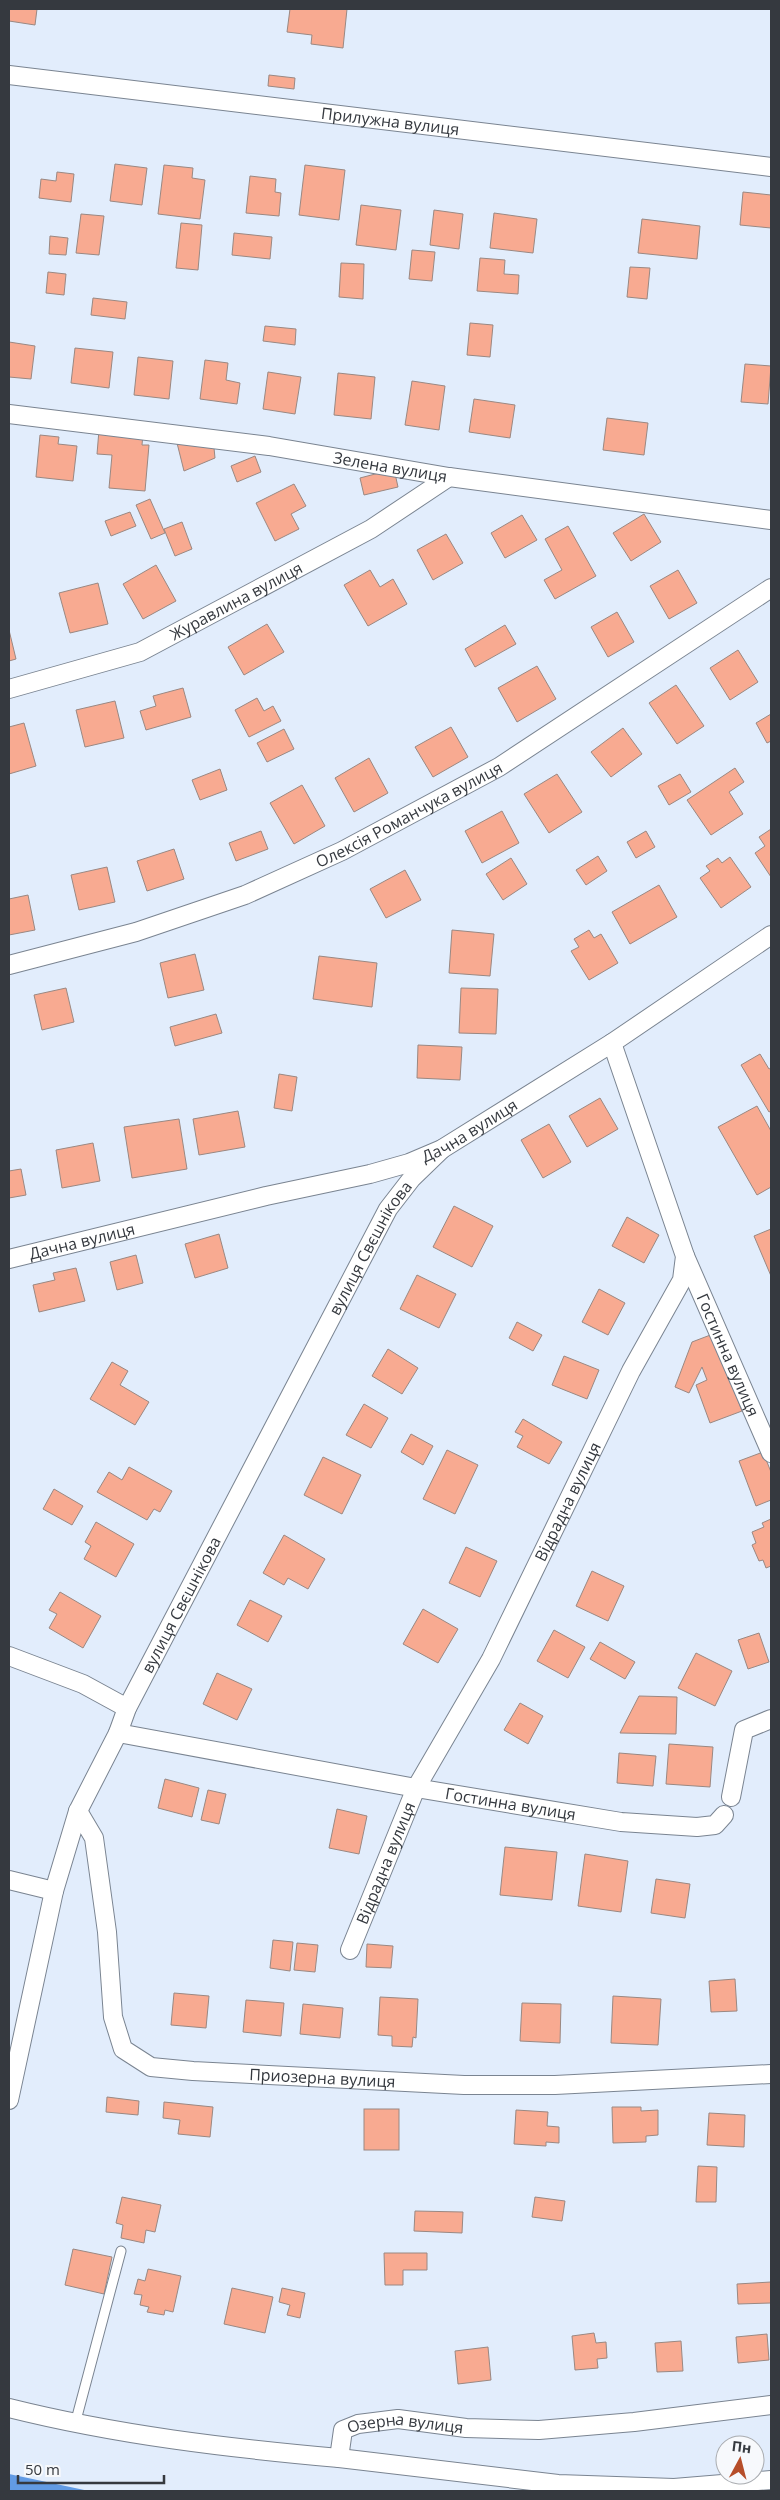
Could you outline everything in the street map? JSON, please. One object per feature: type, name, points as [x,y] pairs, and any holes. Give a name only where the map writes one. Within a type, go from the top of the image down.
[{"type":"street","name":"Прилужна вулиця","points":[[9,75],[771,167]]},
{"type":"street","name":"Зелена вулиця","points":[[9,414],[269,446],[449,477],[771,520]]},
{"type":"street","name":"Журавлина вулиця","points":[[9,689],[140,652],[371,529],[449,477]]},
{"type":"street","name":"Олексія Романчука вулиця","points":[[9,965],[136,932],[227,901],[342,851],[499,767],[771,588]]},
{"type":"street","name":"Дачна вулиця","points":[[9,1259],[266,1196],[370,1174],[409,1163],[442,1149],[612,1043],[771,935]]},
{"type":"street","name":"Відрадна вулиця","points":[[350,1950],[416,1788],[491,1660],[631,1371],[682,1280],[685,1256],[612,1043]]},
{"type":"street","name":"вулиця Свєшнікова","points":[[9,2100],[54,1891],[78,1811],[118,1732],[127,1708],[388,1209],[412,1178],[442,1149]]},
{"type":"street","name":"Гостинна вулиця","points":[[685,1256],[771,1453]]},
{"type":"street","points":[[9,1656],[83,1684],[127,1708]]},
{"type":"street","points":[[731,1797],[744,1730],[771,1719]]},
{"type":"street","name":"Гостинна вулиця","points":[[118,1732],[416,1788],[621,1822],[683,1828],[715,1825],[724,1816]]},
{"type":"street","name":"Приозерна вулиця","points":[[78,1811],[94,1838],[107,1932],[113,2017],[122,2049],[150,2067],[329,2079],[482,2085],[555,2085],[771,2074]]},
{"type":"street","points":[[9,1880],[54,1891]]},
{"type":"street","name":"Озерна вулиця","points":[[9,2408],[75,2424],[218,2447],[339,2458],[343,2430],[358,2424],[398,2419],[466,2428],[539,2430],[634,2422],[771,2405]]},
{"type":"street","points":[[339,2458],[558,2484],[674,2488],[771,2480]]},
{"type":"lane","points":[[75,2424],[121,2252]]},
{"type":"water","points":[[9,2474],[89,2491],[9,2491]]},
{"type":"building","points":[[9,9],[37,9],[35,25],[9,21]]},
{"type":"building","points":[[290,9],[347,9],[343,48],[311,44],[312,35],[287,32]]},
{"type":"building","points":[[269,75],[295,78],[294,89],[268,86]]},
{"type":"building","points":[[115,164],[147,168],[142,205],[110,201]]},
{"type":"building","points":[[164,165],[193,168],[192,178],[205,180],[200,219],[158,214]]},
{"type":"building","points":[[305,165],[345,170],[339,220],[299,215]]},
{"type":"building","points":[[57,172],[74,174],[71,202],[39,198],[41,179],[56,181]]},
{"type":"building","points":[[250,176],[276,179],[275,192],[281,193],[279,216],[246,213]]},
{"type":"building","points":[[743,192],[771,195],[771,228],[740,225]]},
{"type":"building","points":[[361,205],[401,210],[396,250],[356,245]]},
{"type":"building","points":[[434,210],[463,214],[459,249],[430,245]]},
{"type":"building","points":[[494,213],[537,219],[533,253],[490,248]]},
{"type":"building","points":[[81,214],[104,216],[99,255],[76,253]]},
{"type":"building","points":[[642,219],[700,226],[697,259],[638,253]]},
{"type":"building","points":[[181,223],[202,225],[198,270],[176,268]]},
{"type":"building","points":[[234,233],[272,237],[270,259],[232,255]]},
{"type":"building","points":[[50,236],[68,238],[66,255],[49,254]]},
{"type":"building","points":[[412,250],[435,252],[432,281],[409,279]]},
{"type":"building","points":[[480,258],[505,260],[504,274],[519,275],[518,294],[477,291]]},
{"type":"building","points":[[341,263],[364,264],[363,299],[339,297]]},
{"type":"building","points":[[630,267],[650,268],[647,299],[627,297]]},
{"type":"building","points":[[48,272],[66,274],[64,295],[46,293]]},
{"type":"building","points":[[93,298],[127,302],[125,319],[91,315]]},
{"type":"building","points":[[470,323],[493,325],[490,357],[467,355]]},
{"type":"building","points":[[265,326],[296,329],[295,345],[263,341]]},
{"type":"building","points":[[9,342],[35,346],[31,379],[9,377]]},
{"type":"building","points":[[75,348],[113,352],[109,388],[71,383]]},
{"type":"building","points":[[138,357],[173,361],[169,399],[134,395]]},
{"type":"building","points":[[205,360],[228,363],[226,380],[240,383],[237,404],[200,399]]},
{"type":"building","points":[[745,364],[771,366],[768,404],[741,402]]},
{"type":"building","points":[[268,372],[301,377],[295,414],[263,409]]},
{"type":"building","points":[[338,373],[375,377],[371,419],[334,415]]},
{"type":"building","points":[[412,381],[445,386],[439,430],[405,425]]},
{"type":"building","points":[[474,399],[515,405],[510,438],[469,432]]},
{"type":"building","points":[[607,418],[648,423],[644,455],[603,450]]},
{"type":"building","points":[[99,430],[143,434],[142,445],[149,445],[145,491],[109,488],[112,455],[97,454]]},
{"type":"building","points":[[40,435],[59,437],[58,444],[77,446],[73,481],[36,477]]},
{"type":"building","points":[[177,443],[214,448],[215,458],[184,471]]},
{"type":"building","points":[[255,456],[261,472],[237,482],[231,466]]},
{"type":"building","points":[[394,469],[398,487],[364,495],[360,478]]},
{"type":"building","points":[[294,484],[306,506],[291,514],[299,529],[275,541],[256,503]]},
{"type":"building","points":[[150,499],[165,533],[151,539],[136,505]]},
{"type":"building","points":[[130,512],[136,526],[111,536],[105,521]]},
{"type":"building","points":[[644,514],[661,542],[631,561],[613,533]]},
{"type":"building","points":[[522,515],[537,540],[505,558],[491,533]]},
{"type":"building","points":[[182,522],[192,549],[175,556],[164,529]]},
{"type":"building","points":[[568,526],[596,576],[555,599],[544,580],[562,570],[545,539]]},
{"type":"building","points":[[446,534],[463,563],[433,580],[417,550]]},
{"type":"building","points":[[156,565],[176,601],[143,619],[123,584]]},
{"type":"building","points":[[370,570],[380,587],[393,579],[407,604],[368,626],[344,585]]},
{"type":"building","points":[[678,570],[697,603],[669,619],[650,586]]},
{"type":"building","points":[[98,583],[108,624],[70,633],[59,593]]},
{"type":"building","points":[[617,612],[634,642],[608,657],[591,627]]},
{"type":"building","points":[[267,624],[284,652],[244,675],[228,647]]},
{"type":"building","points":[[505,625],[516,644],[475,667],[465,649]]},
{"type":"building","points":[[9,630],[16,659],[9,661]]},
{"type":"building","points":[[738,650],[758,682],[730,700],[710,668]]},
{"type":"building","points":[[537,666],[556,699],[517,722],[498,688]]},
{"type":"building","points":[[676,685],[704,726],[677,744],[649,703]]},
{"type":"building","points":[[183,688],[191,717],[146,730],[140,711],[156,706],[153,696]]},
{"type":"building","points":[[257,698],[264,711],[273,706],[281,721],[249,737],[235,710]]},
{"type":"building","points":[[115,701],[124,738],[85,747],[76,710]]},
{"type":"building","points":[[771,714],[771,741],[767,743],[756,723]]},
{"type":"building","points":[[24,723],[36,766],[9,774],[9,727]]},
{"type":"building","points":[[451,727],[468,757],[433,777],[415,747]]},
{"type":"building","points":[[623,728],[642,754],[611,777],[591,752]]},
{"type":"building","points":[[284,729],[294,749],[267,762],[257,743]]},
{"type":"building","points":[[369,758],[388,793],[354,812],[335,778]]},
{"type":"building","points":[[735,768],[744,782],[729,792],[743,814],[711,835],[687,800]]},
{"type":"building","points":[[220,769],[227,790],[200,800],[192,780]]},
{"type":"building","points":[[557,774],[582,812],[549,833],[524,794]]},
{"type":"building","points":[[680,774],[691,792],[669,805],[658,786]]},
{"type":"building","points":[[302,785],[325,826],[294,844],[270,803]]},
{"type":"building","points":[[502,811],[519,843],[482,863],[465,831]]},
{"type":"building","points":[[771,829],[771,877],[755,853],[765,846],[759,837]]},
{"type":"building","points":[[261,831],[268,849],[236,861],[229,843]]},
{"type":"building","points":[[646,831],[655,847],[636,858],[627,842]]},
{"type":"building","points":[[174,849],[184,879],[147,891],[137,861]]},
{"type":"building","points":[[598,856],[607,871],[586,885],[576,870]]},
{"type":"building","points":[[730,857],[751,887],[721,908],[700,878],[710,871],[706,866],[718,858],[722,863]]},
{"type":"building","points":[[511,858],[527,884],[503,900],[486,874]]},
{"type":"building","points":[[107,867],[115,902],[79,910],[71,875]]},
{"type":"building","points":[[405,870],[421,900],[386,918],[370,889]]},
{"type":"building","points":[[659,885],[677,917],[630,944],[612,912]]},
{"type":"building","points":[[28,895],[35,930],[9,935],[9,899]]},
{"type":"building","points":[[452,930],[494,934],[490,976],[449,973]]},
{"type":"building","points":[[589,930],[594,938],[601,934],[618,963],[589,980],[571,951],[579,947],[574,939]]},
{"type":"building","points":[[195,954],[204,990],[168,998],[160,963]]},
{"type":"building","points":[[319,956],[377,963],[372,1007],[313,999]]},
{"type":"building","points":[[66,988],[74,1022],[42,1030],[34,995]]},
{"type":"building","points":[[461,988],[498,989],[496,1034],[459,1033]]},
{"type":"building","points":[[216,1014],[222,1033],[175,1046],[170,1027]]},
{"type":"building","points":[[418,1045],[462,1047],[460,1080],[417,1078]]},
{"type":"building","points":[[760,1054],[769,1069],[771,1068],[771,1111],[769,1112],[741,1065]]},
{"type":"building","points":[[279,1074],[297,1077],[292,1111],[274,1108]]},
{"type":"building","points":[[600,1098],[618,1129],[587,1147],[569,1116]]},
{"type":"building","points":[[757,1106],[771,1131],[771,1187],[757,1195],[718,1127]]},
{"type":"building","points":[[238,1111],[245,1147],[199,1155],[193,1119]]},
{"type":"building","points":[[179,1119],[187,1169],[132,1178],[124,1127]]},
{"type":"building","points":[[549,1124],[571,1162],[543,1178],[521,1140]]},
{"type":"building","points":[[93,1143],[100,1181],[62,1188],[56,1150]]},
{"type":"building","points":[[21,1169],[26,1195],[9,1198],[9,1171]]},
{"type":"building","points":[[454,1206],[493,1226],[472,1267],[433,1247]]},
{"type":"building","points":[[627,1217],[659,1235],[644,1263],[612,1246]]},
{"type":"building","points":[[771,1229],[771,1276],[754,1236]]},
{"type":"building","points":[[219,1234],[228,1268],[195,1278],[185,1244]]},
{"type":"building","points":[[136,1255],[143,1283],[117,1290],[110,1262]]},
{"type":"building","points":[[76,1268],[85,1301],[39,1312],[33,1285],[55,1280],[53,1273]]},
{"type":"building","points":[[417,1275],[456,1294],[439,1328],[400,1309]]},
{"type":"building","points":[[599,1289],[625,1303],[608,1335],[582,1322]]},
{"type":"building","points":[[517,1322],[542,1335],[533,1351],[509,1338]]},
{"type":"building","points":[[713,1334],[742,1411],[710,1423],[696,1385],[707,1380],[702,1367],[689,1393],[675,1387],[692,1342]]},
{"type":"building","points":[[388,1349],[418,1368],[402,1394],[372,1376]]},
{"type":"building","points":[[564,1356],[599,1370],[587,1399],[552,1385]]},
{"type":"building","points":[[112,1362],[128,1371],[120,1385],[149,1402],[135,1425],[90,1399]]},
{"type":"building","points":[[364,1404],[388,1418],[371,1448],[346,1435]]},
{"type":"building","points":[[523,1419],[562,1442],[549,1464],[517,1447],[523,1436],[515,1432]]},
{"type":"building","points":[[411,1434],[433,1446],[423,1465],[401,1452]]},
{"type":"building","points":[[447,1450],[478,1465],[455,1514],[423,1499]]},
{"type":"building","points":[[763,1452],[771,1472],[771,1500],[756,1506],[739,1461]]},
{"type":"building","points":[[323,1457],[361,1475],[342,1514],[304,1495]]},
{"type":"building","points":[[129,1467],[172,1491],[160,1512],[154,1509],[147,1520],[97,1492],[109,1472],[122,1480]]},
{"type":"building","points":[[54,1489],[83,1506],[72,1525],[43,1509]]},
{"type":"building","points":[[771,1519],[771,1566],[766,1568],[763,1560],[759,1561],[752,1545],[756,1543],[752,1532],[764,1527],[762,1523]]},
{"type":"building","points":[[96,1522],[134,1544],[116,1577],[84,1559],[91,1546],[85,1542]]},
{"type":"building","points":[[284,1535],[325,1559],[308,1589],[288,1578],[284,1585],[263,1573]]},
{"type":"building","points":[[466,1547],[497,1561],[480,1597],[449,1583]]},
{"type":"building","points":[[592,1571],[624,1586],[608,1621],[576,1606]]},
{"type":"building","points":[[60,1592],[101,1616],[83,1648],[49,1628],[57,1614],[49,1610]]},
{"type":"building","points":[[250,1600],[282,1616],[268,1642],[237,1625]]},
{"type":"building","points":[[423,1609],[458,1629],[438,1663],[403,1644]]},
{"type":"building","points":[[554,1630],[585,1647],[568,1678],[537,1661]]},
{"type":"building","points":[[759,1633],[769,1662],[748,1669],[738,1640]]},
{"type":"building","points":[[600,1642],[635,1662],[625,1679],[590,1659]]},
{"type":"building","points":[[696,1653],[732,1671],[715,1706],[678,1688]]},
{"type":"building","points":[[217,1673],[252,1689],[237,1720],[203,1704]]},
{"type":"building","points":[[639,1696],[677,1697],[676,1734],[620,1733]]},
{"type":"building","points":[[520,1703],[543,1716],[528,1744],[504,1730]]},
{"type":"building","points":[[669,1744],[713,1747],[710,1787],[666,1784]]},
{"type":"building","points":[[619,1753],[656,1756],[653,1786],[617,1783]]},
{"type":"building","points":[[165,1779],[199,1788],[192,1817],[158,1808]]},
{"type":"building","points":[[208,1790],[226,1794],[219,1824],[201,1820]]},
{"type":"building","points":[[337,1809],[367,1816],[359,1854],[329,1848]]},
{"type":"building","points":[[505,1847],[557,1852],[552,1900],[500,1895]]},
{"type":"building","points":[[585,1854],[628,1861],[621,1912],[578,1906]]},
{"type":"building","points":[[656,1879],[690,1884],[685,1918],[651,1913]]},
{"type":"building","points":[[273,1940],[293,1942],[290,1971],[270,1968]]},
{"type":"building","points":[[297,1943],[318,1945],[315,1972],[294,1970]]},
{"type":"building","points":[[367,1944],[393,1946],[391,1968],[366,1967]]},
{"type":"building","points":[[735,1979],[737,2011],[711,2012],[709,1981]]},
{"type":"building","points":[[174,1993],[209,1996],[206,2028],[171,2025]]},
{"type":"building","points":[[613,1996],[661,1999],[658,2045],[611,2043]]},
{"type":"building","points":[[380,1997],[418,1999],[416,2038],[413,2037],[412,2047],[392,2046],[392,2036],[378,2035]]},
{"type":"building","points":[[246,2000],[284,2003],[281,2036],[243,2032]]},
{"type":"building","points":[[522,2003],[561,2004],[560,2043],[520,2041]]},
{"type":"building","points":[[303,2004],[343,2008],[340,2038],[300,2034]]},
{"type":"building","points":[[107,2097],[139,2101],[138,2115],[106,2112]]},
{"type":"building","points":[[164,2102],[213,2107],[210,2137],[178,2134],[180,2120],[163,2118]]},
{"type":"building","points":[[612,2107],[641,2107],[641,2111],[658,2110],[658,2135],[646,2136],[646,2142],[613,2143]]},
{"type":"building","points":[[364,2109],[399,2109],[399,2150],[364,2150]]},
{"type":"building","points":[[516,2110],[548,2112],[547,2126],[559,2127],[559,2143],[546,2142],[546,2146],[514,2144]]},
{"type":"building","points":[[709,2113],[745,2115],[744,2147],[707,2145]]},
{"type":"building","points":[[698,2166],[717,2167],[716,2202],[696,2202]]},
{"type":"building","points":[[122,2197],[161,2205],[155,2232],[146,2230],[144,2243],[121,2238],[123,2225],[116,2223]]},
{"type":"building","points":[[535,2197],[565,2201],[562,2221],[532,2217]]},
{"type":"building","points":[[415,2211],[463,2212],[462,2233],[414,2231]]},
{"type":"building","points":[[73,2249],[112,2257],[104,2294],[65,2285]]},
{"type":"building","points":[[384,2253],[427,2253],[427,2270],[403,2270],[403,2285],[385,2285]]},
{"type":"building","points":[[148,2269],[181,2276],[173,2312],[165,2310],[164,2315],[147,2312],[149,2307],[140,2305],[142,2295],[134,2294],[138,2279],[145,2281]]},
{"type":"building","points":[[771,2282],[771,2303],[738,2304],[737,2284]]},
{"type":"building","points":[[232,2288],[273,2297],[265,2333],[224,2324]]},
{"type":"building","points":[[282,2288],[305,2293],[300,2318],[287,2315],[290,2305],[279,2302]]},
{"type":"building","points":[[594,2333],[596,2343],[606,2342],[607,2358],[597,2359],[598,2368],[575,2370],[572,2336]]},
{"type":"building","points":[[767,2334],[769,2360],[738,2363],[736,2337]]},
{"type":"building","points":[[681,2341],[683,2371],[657,2372],[655,2343]]},
{"type":"building","points":[[488,2347],[491,2380],[458,2384],[455,2351]]}]
